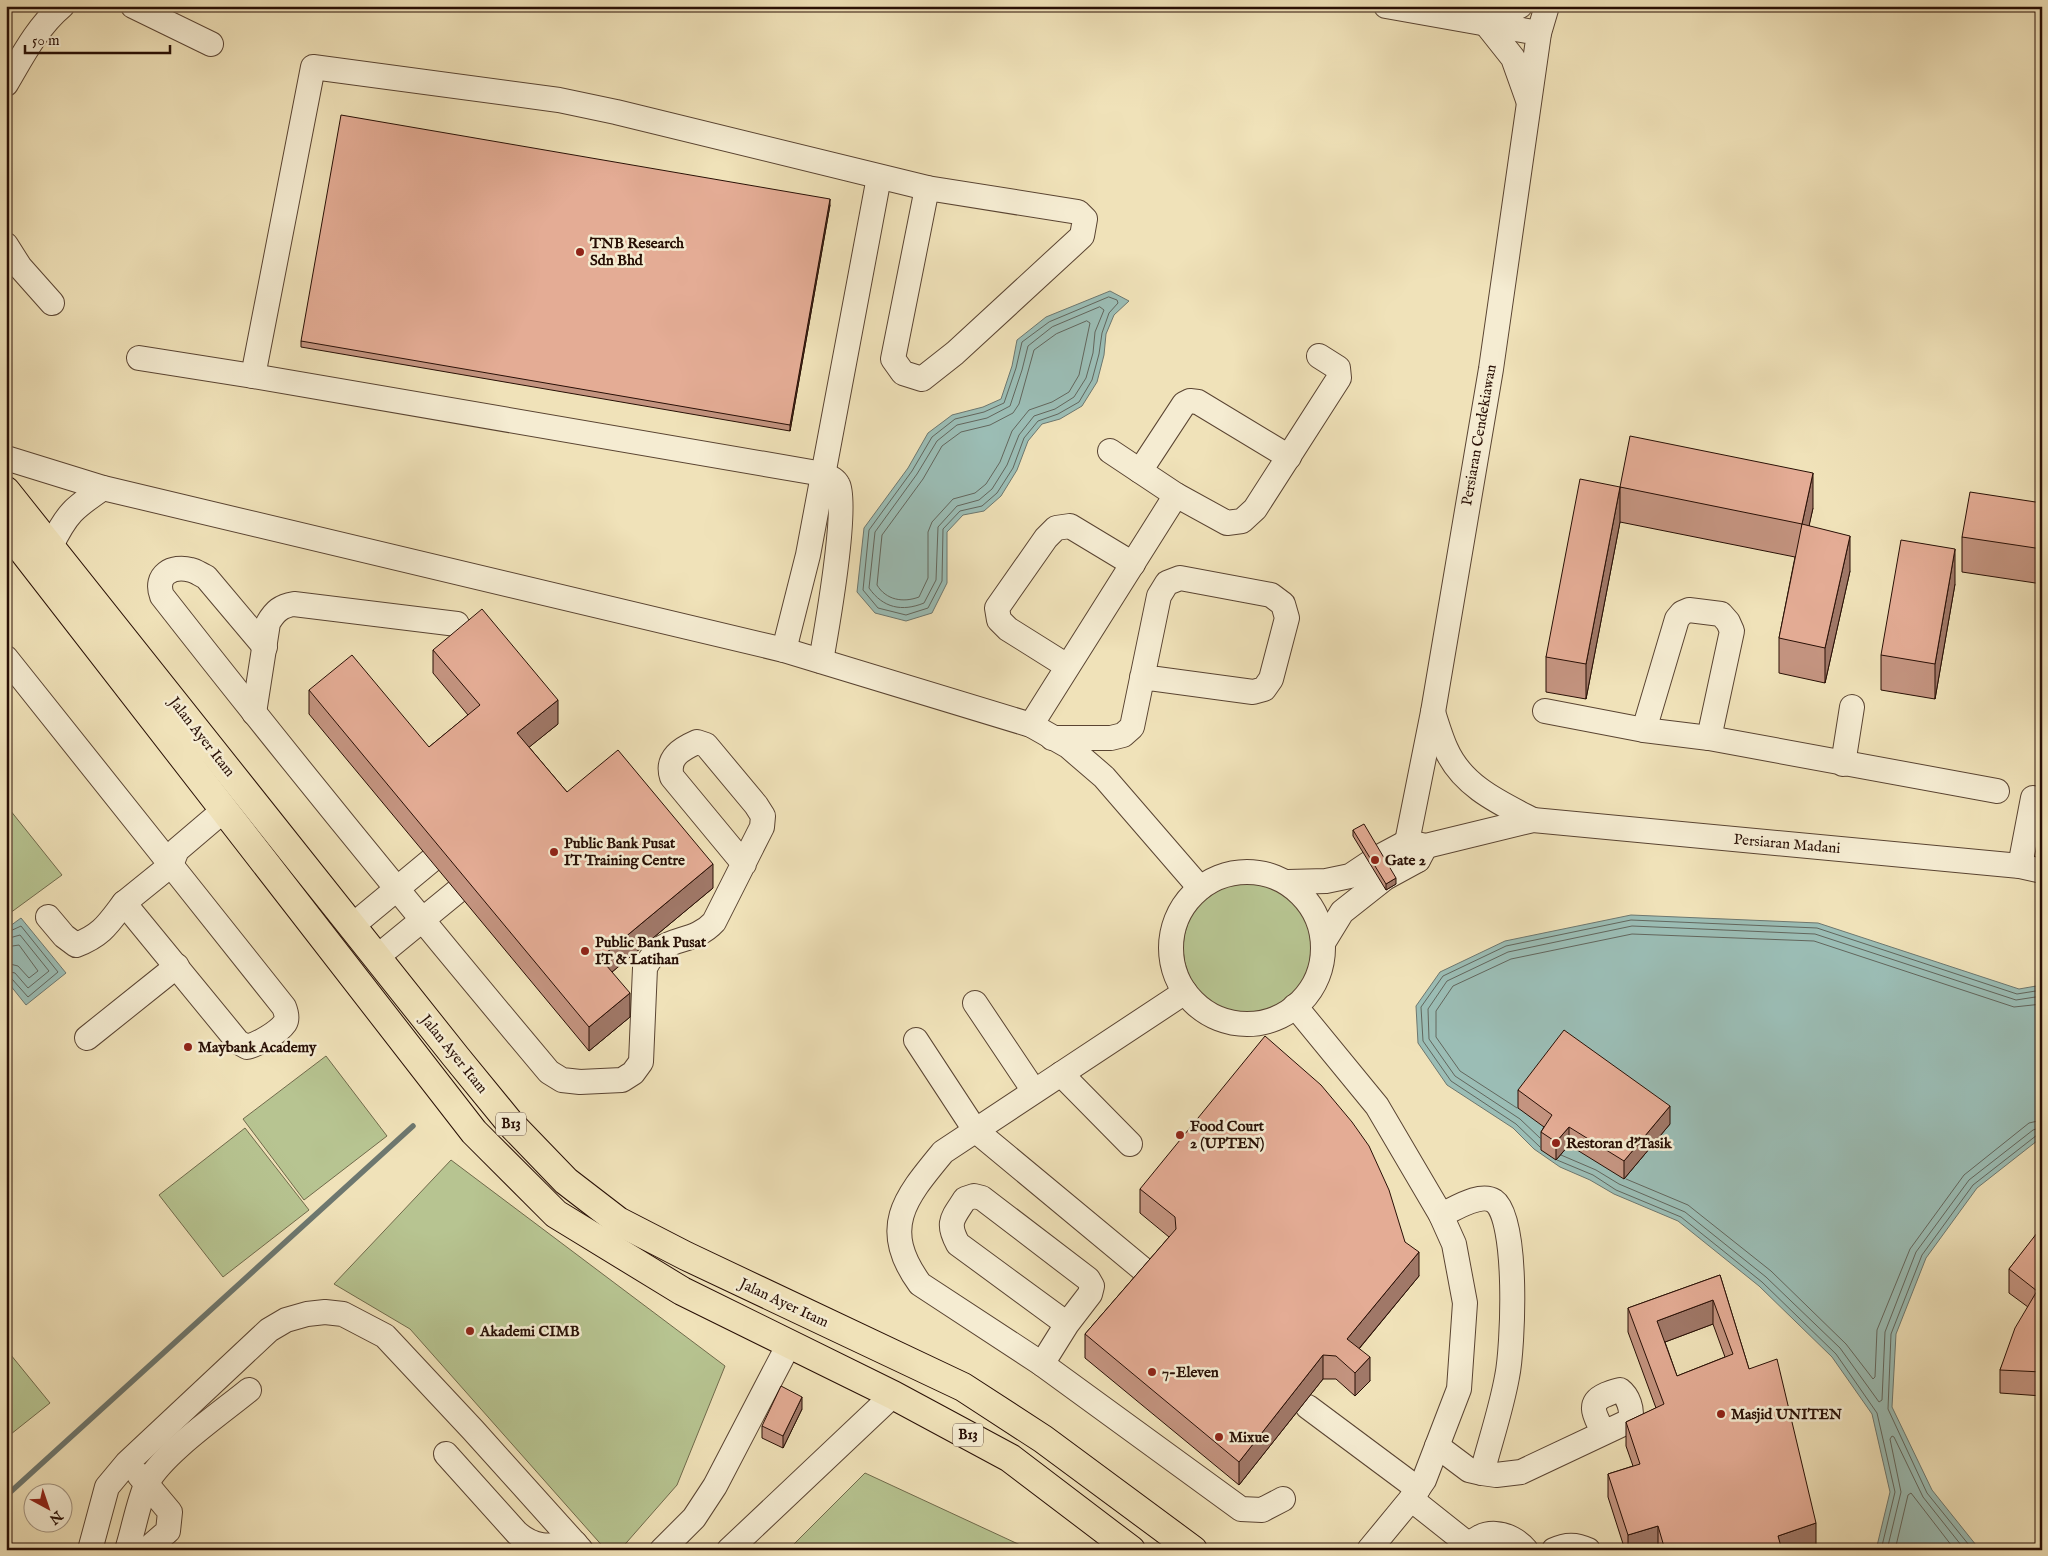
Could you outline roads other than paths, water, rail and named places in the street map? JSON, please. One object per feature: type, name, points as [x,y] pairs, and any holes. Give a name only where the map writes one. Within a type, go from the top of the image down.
[{"type":"main road","name":"Jalan Ayer Itam","points":[[6,491],[510,1122],[566,1181],[618,1221],[686,1256],[963,1387],[1043,1439],[1193,1550]]},
{"type":"main road","name":"Jalan Ayer Itam","points":[[6,529],[474,1132],[556,1214],[682,1291],[893,1395],[1010,1458],[1131,1550]]},
{"type":"street","points":[[6,84],[36,35],[52,14],[62,6]]},
{"type":"street","points":[[133,6],[210,44]]},
{"type":"street","points":[[1386,6],[1539,33]]},
{"type":"street","points":[[1486,24],[1520,6]]},
{"type":"street","name":"Persiaran Cendekiawan","points":[[1417,849],[1433,712],[1491,369],[1539,33],[1547,6]]},
{"type":"street","points":[[1486,24],[1513,58],[1529,104]]},
{"type":"street","points":[[253,376],[313,67],[559,100],[616,112],[927,188],[1078,212],[1085,219],[1082,236],[955,353],[922,379],[903,373],[894,360],[927,188]]},
{"type":"street","points":[[784,650],[808,555],[879,176]]},
{"type":"street","points":[[6,245],[20,267],[52,303]]},
{"type":"street","points":[[1110,451],[1176,495],[1227,523],[1242,521],[1255,509],[1339,378],[1338,368],[1319,356]]},
{"type":"street","points":[[138,358],[823,474],[834,480],[839,486],[841,504],[834,584],[821,661]]},
{"type":"street","points":[[1140,471],[1184,404],[1190,400],[1198,402],[1289,457]]},
{"type":"street","points":[[6,458],[103,488],[784,650],[1031,725],[1068,746],[1104,777],[1200,888]]},
{"type":"street","points":[[51,546],[61,525],[74,508],[103,488]]},
{"type":"street","points":[[1031,725],[1176,495]]},
{"type":"street","points":[[1067,666],[1008,629],[999,620],[997,608],[1046,538],[1056,528],[1070,526],[1133,564]]},
{"type":"street","points":[[264,646],[206,577],[193,570],[180,569],[169,572],[160,579],[158,587],[162,596],[254,713],[422,921],[549,1072],[562,1080],[580,1082],[622,1080],[633,1073],[641,1062],[645,968],[649,958],[660,948],[673,941],[695,937],[706,931],[714,922],[744,864],[762,827],[763,816],[756,805],[706,745],[697,742],[672,758],[669,768],[672,777],[744,864]]},
{"type":"street","points":[[1052,738],[1111,738],[1123,735],[1132,727],[1142,677],[1159,596],[1166,583],[1180,578],[1271,595],[1283,604],[1287,618],[1271,679],[1264,689],[1253,692],[1142,677]]},
{"type":"street","points":[[254,713],[268,623],[274,613],[284,606],[294,604],[457,624]]},
{"type":"street","points":[[1644,730],[1677,619],[1689,610],[1721,614],[1728,622],[1732,631],[1709,738]]},
{"type":"street","points":[[6,658],[284,1007],[287,1016],[284,1023],[259,1044],[248,1047],[238,1042],[124,903]]},
{"type":"street","points":[[1843,764],[1852,707]]},
{"type":"street","points":[[1545,711],[1644,730],[1709,738],[1997,791]]},
{"type":"street","points":[[1433,712],[1447,751],[1466,778],[1488,797],[1532,820]]},
{"type":"street","points":[[2031,868],[2033,798]]},
{"type":"street","points":[[48,917],[64,936],[76,945],[94,938],[108,926],[124,903],[171,866],[188,861],[229,817]]},
{"type":"street","points":[[1288,882],[1309,903],[1316,915],[1323,943],[1319,971],[1305,996],[1295,1006],[1271,1020],[1257,1023],[1237,1023],[1217,1018],[1204,1011],[1185,992],[1176,975],[1171,956],[1173,931],[1182,907],[1200,888],[1224,875],[1237,872],[1264,874],[1288,882],[1326,881],[1350,876],[1377,858],[1532,820]]},
{"type":"street","name":"Persiaran Madani","points":[[1532,820],[2031,868]]},
{"type":"street","points":[[352,926],[451,844],[477,875],[377,957]]},
{"type":"street","points":[[1323,943],[1342,912],[1385,878],[1417,849]]},
{"type":"street","points":[[86,1038],[177,966]]},
{"type":"street","points":[[1185,992],[943,1152],[918,1183],[903,1209],[898,1226],[899,1244],[907,1267],[920,1284],[1042,1364],[1241,1509],[1262,1510],[1283,1499]]},
{"type":"street","points":[[975,1003],[1034,1091]]},
{"type":"street","points":[[1295,1006],[1377,1106],[1441,1215],[1454,1244],[1465,1303],[1459,1390],[1424,1480],[1369,1550]]},
{"type":"street","points":[[916,1040],[975,1130],[1157,1281]]},
{"type":"street","points":[[1061,1074],[1130,1144]]},
{"type":"street","points":[[1042,1364],[1067,1324],[1090,1294],[1092,1286],[1088,1279],[982,1198],[974,1196],[965,1199],[952,1218],[951,1230],[958,1244],[1067,1324]]},
{"type":"street","points":[[1441,1215],[1481,1198],[1494,1202],[1501,1210],[1506,1222],[1513,1289],[1507,1376],[1482,1474]]},
{"type":"street","points":[[90,1550],[108,1488],[127,1462],[269,1330],[286,1320],[307,1314],[325,1312],[343,1314],[385,1336],[578,1546]]},
{"type":"street","points":[[662,1550],[694,1518],[715,1486],[789,1344]]},
{"type":"street","points":[[127,1550],[147,1484],[170,1455],[249,1390]]},
{"type":"street","points":[[729,1550],[893,1395]]},
{"type":"street","points":[[1308,1407],[1414,1494],[1467,1547],[1478,1538],[1488,1534],[1499,1533],[1515,1539],[1526,1550]]},
{"type":"street","points":[[473,1430],[442,1458],[528,1543],[547,1546],[578,1546]]},
{"type":"street","points":[[1437,1446],[1469,1470],[1482,1474],[1496,1475],[1521,1472],[1603,1432]]},
{"type":"street","points":[[127,1462],[170,1512],[168,1531],[146,1550]]},
{"type":"street","points":[[1554,1550],[1562,1546],[1578,1545],[1588,1550]]},
{"type":"water","points":[[1110,291],[1129,301],[1114,315],[1106,334],[1104,355],[1097,382],[1082,406],[1060,419],[1042,424],[1028,441],[1017,470],[1001,496],[984,511],[963,515],[947,532],[947,583],[932,613],[906,621],[875,613],[857,592],[864,528],[908,468],[928,433],[952,415],[983,407],[1001,399],[1012,366],[1017,340],[1046,317]]},
{"type":"water","points":[[1631,915],[1818,923],[2019,989],[2042,985],[2042,1137],[1977,1188],[1926,1258],[1896,1334],[1892,1407],[1932,1490],[1980,1550],[1876,1550],[1890,1492],[1872,1414],[1832,1357],[1759,1286],[1678,1221],[1614,1194],[1590,1180],[1560,1167],[1534,1149],[1513,1128],[1447,1085],[1418,1043],[1416,1006],[1440,972],[1505,941]]},
{"type":"water","points":[[21,918],[66,973],[26,1005],[6,980],[6,929]]},
{"type":"waterway","points":[[6,1496],[413,1126]]},
{"type":"place","name":"TNB Research Sdn Bhd","points":[[580,252]]},
{"type":"place","name":"Public Bank Pusat IT Training Centre","points":[[554,852]]},
{"type":"place","name":"Gate 2","points":[[1375,860]]},
{"type":"place","name":"Public Bank Pusat IT & Latihan","points":[[585,951]]},
{"type":"place","name":"Maybank Academy","points":[[188,1047]]},
{"type":"place","name":"Food Court 2 (UPTEN)","points":[[1180,1135]]},
{"type":"place","name":"Restoran d'Tasik","points":[[1556,1143]]},
{"type":"place","name":"Akademi CIMB","points":[[470,1331]]},
{"type":"place","name":"7-Eleven","points":[[1152,1372]]},
{"type":"place","name":"Masjid UNITEN","points":[[1721,1414]]},
{"type":"place","name":"Mixue","points":[[1219,1437]]}]
